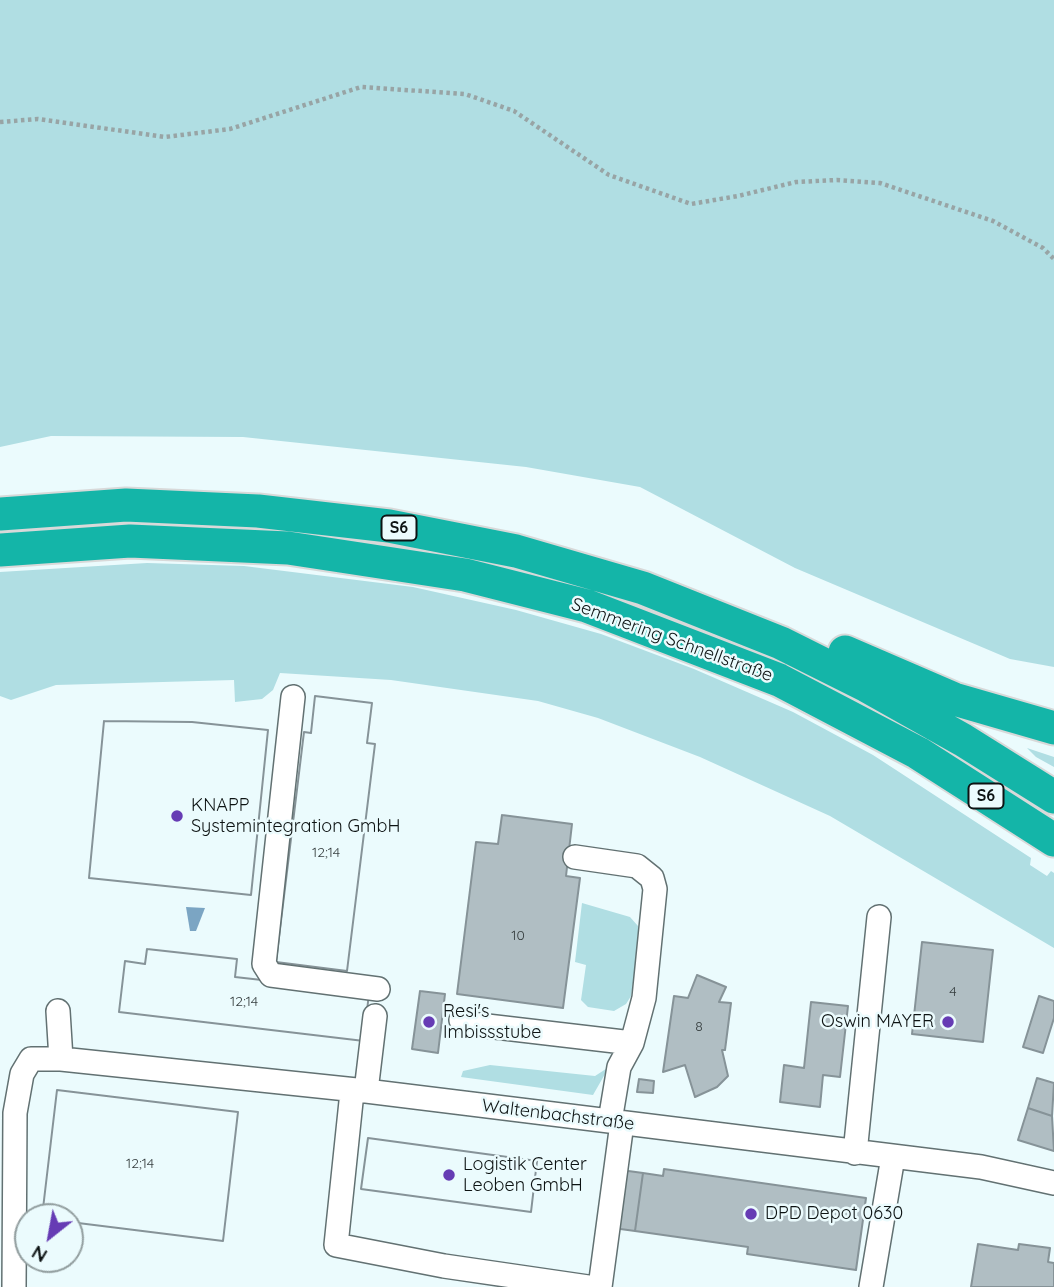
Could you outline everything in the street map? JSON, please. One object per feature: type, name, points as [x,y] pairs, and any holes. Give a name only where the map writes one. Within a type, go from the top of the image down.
[{"type":"highway","name":"Semmering Schnellstraße","points":[[0,514],[126,505],[258,511],[388,526],[516,551],[631,585],[781,643],[939,726],[1054,797]]},
{"type":"highway","name":"Semmering Schnellstraße","points":[[0,550],[130,541],[288,548],[465,575],[586,606],[779,680],[918,753],[1054,840]]},
{"type":"highway","points":[[781,643],[821,642],[954,699],[1054,728]]},
{"type":"street","points":[[293,697],[264,964],[271,975],[378,989]]},
{"type":"street","points":[[575,857],[637,866],[652,878],[654,904],[643,998],[632,1043],[618,1067],[613,1187],[600,1287]]},
{"type":"street","points":[[855,1153],[879,917]]},
{"type":"street","points":[[58,1011],[61,1059]]},
{"type":"street","points":[[375,1016],[359,1091],[336,1245],[444,1266],[588,1287]]},
{"type":"street","points":[[461,1020],[470,1024],[632,1043]]},
{"type":"street","name":"Waltenbachstraße","points":[[14,1287],[15,1113],[22,1074],[31,1059],[61,1059],[359,1091],[616,1122],[981,1167],[1054,1183]]},
{"type":"street","points":[[871,1287],[894,1157]]},
{"type":"path","points":[[0,122],[38,119],[165,137],[230,129],[361,87],[465,94],[514,111],[609,175],[691,204],[738,197],[796,181],[880,183],[993,221],[1043,248],[1054,259]]},
{"type":"shaded area","points":[[0,0],[1054,0],[1054,667],[1010,659],[795,568],[640,487],[526,467],[243,437],[51,436],[0,447]]},
{"type":"shaded area","points":[[147,563],[244,566],[413,587],[516,610],[601,634],[694,669],[793,712],[873,755],[1031,858],[1030,865],[1047,876],[1051,871],[1054,873],[1054,948],[830,816],[700,757],[598,718],[538,701],[391,680],[280,673],[273,690],[262,699],[235,702],[234,680],[56,685],[11,700],[0,696],[0,572]]},
{"type":"shaded area","points":[[1027,748],[1054,757],[1054,767],[1036,757]]},
{"type":"shaded area","points":[[582,903],[630,917],[638,926],[640,938],[631,996],[626,1004],[614,1011],[588,1007],[581,1000],[586,965],[575,962]]},
{"type":"shaded area","points":[[186,907],[205,908],[196,931],[190,931]]},
{"type":"shaded area","points":[[490,1065],[595,1076],[609,1067],[593,1095],[461,1077],[463,1071]]},
{"type":"building","name":"KNAPP Systemintegration GmbH","points":[[315,696],[372,703],[367,743],[375,744],[347,971],[276,962],[304,732],[311,733]]},
{"type":"building","name":"KNAPP Systemintegration GmbH","points":[[315,696],[372,703],[367,743],[375,744],[347,971],[276,962],[304,732],[311,733]]},
{"type":"building","name":"KNAPP Systemintegration GmbH","points":[[104,721],[192,722],[268,730],[251,895],[89,878]]},
{"type":"building","name":"KNAPP Systemintegration GmbH","points":[[104,721],[192,722],[268,730],[251,895],[89,878]]},
{"type":"building","points":[[502,815],[572,824],[566,876],[580,878],[563,1008],[457,994],[476,842],[498,844]]},
{"type":"building","points":[[922,942],[993,950],[983,1042],[912,1034]]},
{"type":"building","points":[[147,949],[237,959],[235,977],[369,992],[364,1041],[119,1012],[125,961],[145,964]]},
{"type":"building","points":[[147,949],[237,959],[235,977],[369,992],[364,1041],[119,1012],[125,961],[145,964]]},
{"type":"building","points":[[697,975],[726,987],[719,1002],[731,1003],[725,1050],[722,1050],[728,1076],[717,1087],[695,1097],[685,1065],[663,1072],[674,996],[688,998]]},
{"type":"building","name":"Resi's Imbissstube","points":[[420,991],[445,994],[438,1053],[412,1049]]},
{"type":"building","points":[[1039,996],[1054,1001],[1054,1018],[1043,1053],[1023,1047]]},
{"type":"building","points":[[811,1002],[848,1006],[840,1077],[823,1075],[820,1107],[780,1102],[784,1065],[804,1068]]},
{"type":"building","points":[[1037,1078],[1054,1083],[1052,1116],[1028,1108]]},
{"type":"building","points":[[639,1079],[654,1081],[653,1093],[637,1092]]},
{"type":"building","points":[[57,1090],[238,1112],[223,1241],[84,1224],[84,1203],[44,1203]]},
{"type":"building","points":[[57,1090],[238,1112],[223,1241],[84,1224],[84,1203],[44,1203]]},
{"type":"building","points":[[1028,1108],[1052,1116],[1054,1151],[1018,1140]]},
{"type":"building","name":"Logistik Center Leoben GmbH","points":[[368,1138],[537,1161],[531,1212],[361,1189]]},
{"type":"building","name":"Logistik Center Leoben GmbH","points":[[368,1138],[537,1161],[531,1212],[361,1189]]},
{"type":"building","name":"DPD Depot 0630","points":[[664,1169],[866,1198],[856,1270],[747,1254],[748,1247],[635,1231],[643,1173],[663,1176]]},
{"type":"building","points":[[621,1170],[643,1173],[635,1231],[613,1228]]},
{"type":"building","points":[[978,1244],[1018,1250],[1019,1244],[1050,1248],[1048,1262],[1054,1263],[1054,1287],[971,1287]]},
{"type":"place","name":"KNAPP Systemintegration GmbH","points":[[177,816]]},
{"type":"place","name":"Resi's Imbissstube","points":[[429,1022]]},
{"type":"place","name":"Oswin MAYER","points":[[948,1022]]},
{"type":"place","name":"Logistik Center Leoben GmbH","points":[[449,1175]]},
{"type":"place","name":"DPD Depot 0630","points":[[751,1214]]}]
